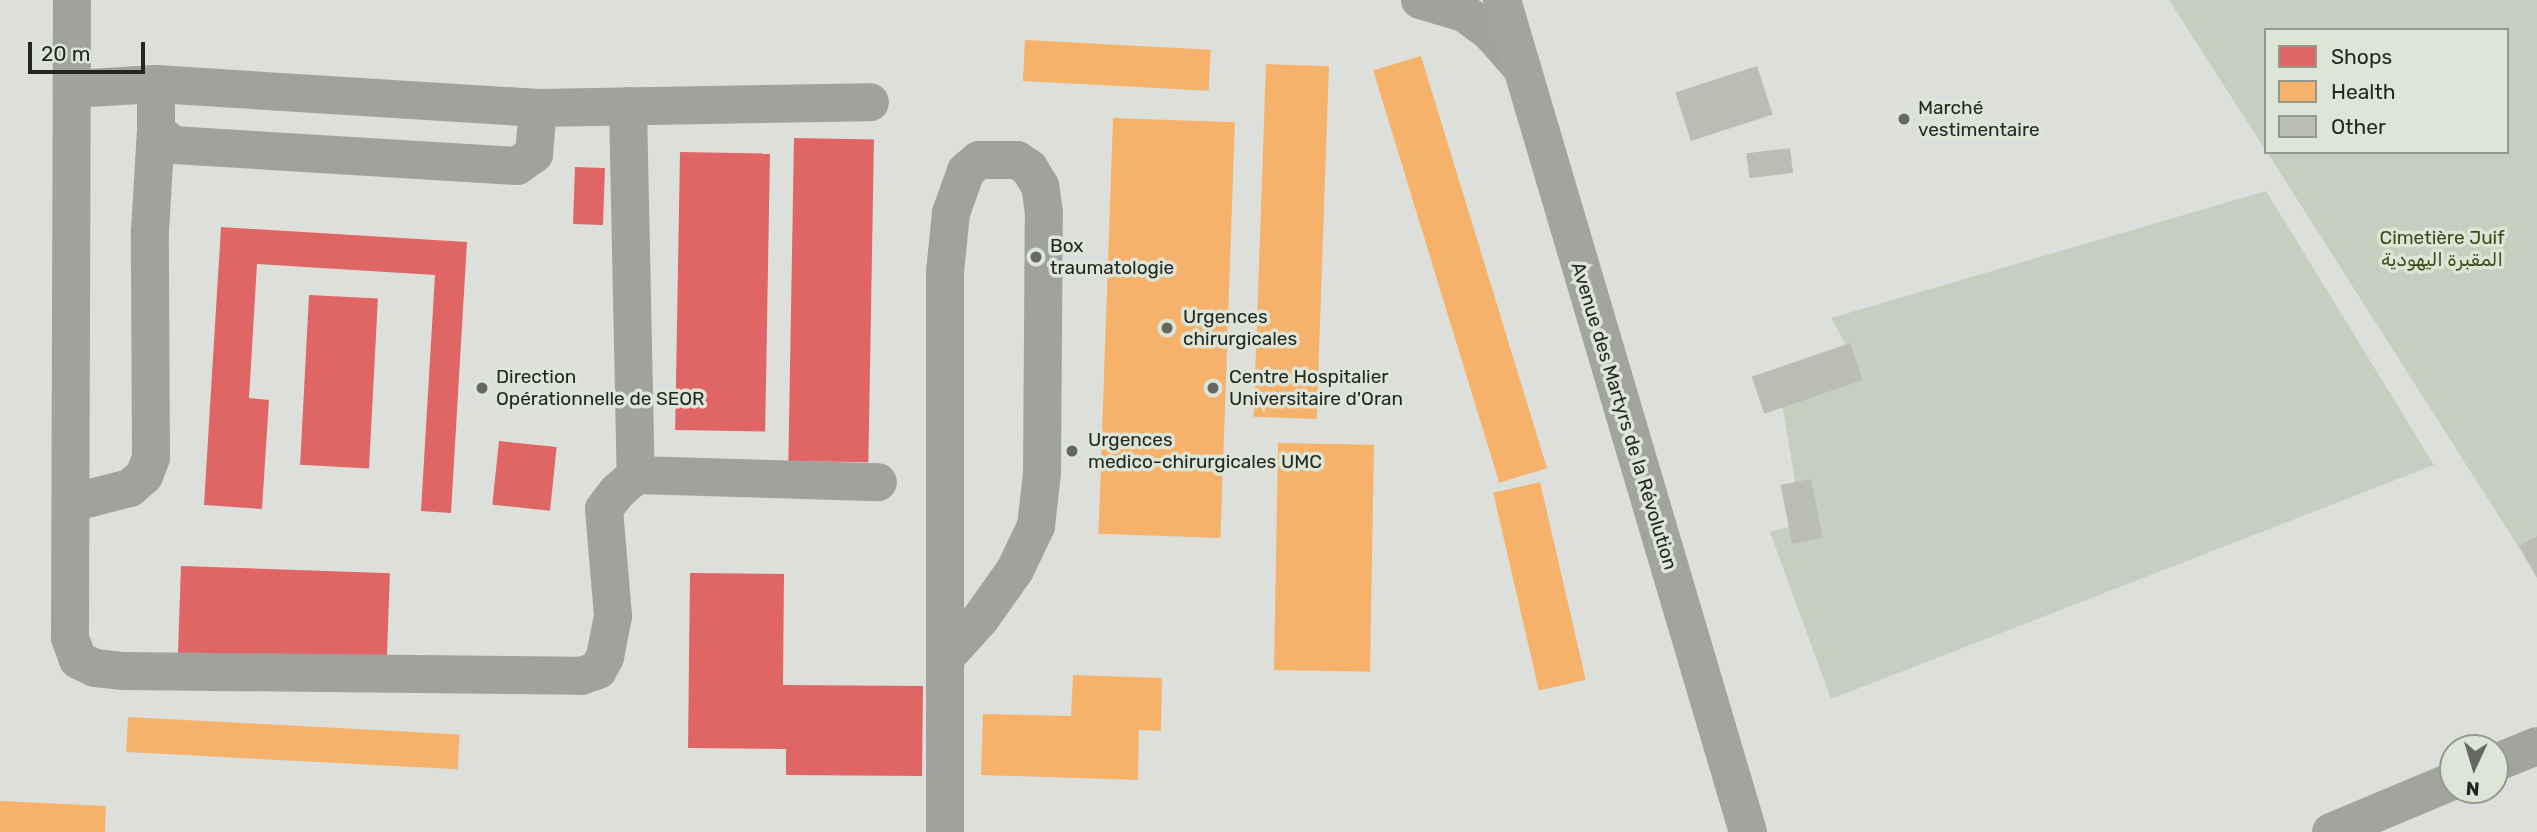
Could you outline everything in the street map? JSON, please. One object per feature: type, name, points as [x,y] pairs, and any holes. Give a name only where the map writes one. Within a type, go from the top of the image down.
[{"type":"main road","name":"Avenue des Martyrs de la Révolution","points":[[1502,0],[1748,832]]},
{"type":"main road","points":[[2509,757],[2537,746]]},
{"type":"main road","points":[[2331,832],[2439,787]]},
{"type":"street","points":[[72,0],[70,638],[78,660],[95,668],[124,671],[581,676],[598,670],[605,657],[613,616],[604,509],[617,492],[636,475],[878,482]]},
{"type":"street","points":[[1420,0],[1464,13],[1490,32],[1520,66]]},
{"type":"street","points":[[72,89],[156,85],[538,108],[870,102]]},
{"type":"street","points":[[71,503],[130,488],[144,475],[151,458],[150,232],[156,85]]},
{"type":"street","points":[[628,106],[636,475]]},
{"type":"street","points":[[156,131],[173,145],[517,166],[534,154],[538,108]]},
{"type":"street","points":[[944,658],[981,618],[1015,570],[1036,526],[1042,473],[1044,213],[1040,186],[1029,168],[1017,160],[979,160],[966,171],[950,213],[945,272],[944,658],[945,832]]},
{"type":"green space","name":"Cimetière Juif المقبرة اليهودية","points":[[2169,0],[2537,0],[2537,576],[2268,154],[2509,154],[2509,28],[2264,28],[2264,148]]},
{"type":"green space","points":[[2266,191],[2434,465],[1831,699],[1770,532],[1802,523],[1778,379],[1853,357],[1831,318]]},
{"type":"building: Shops","points":[[794,138],[874,139],[868,462],[788,461]]},
{"type":"building: Shops","points":[[680,152],[770,154],[765,432],[675,430]]},
{"type":"building: Shops","points":[[575,167],[605,168],[603,225],[573,224]]},
{"type":"building: Shops","points":[[221,227],[467,242],[451,513],[421,511],[435,275],[257,264],[249,398],[269,400],[262,509],[204,505]]},
{"type":"building: Shops","points":[[309,295],[378,299],[369,468],[300,465]]},
{"type":"building: Shops","points":[[499,441],[557,447],[550,511],[492,505]]},
{"type":"building: Shops","points":[[181,566],[390,573],[387,661],[178,654]]},
{"type":"building: Shops","points":[[690,573],[784,574],[783,685],[923,686],[922,776],[786,775],[786,749],[688,748]]},
{"type":"building: Health","points":[[1025,40],[1211,50],[1209,91],[1023,81]]},
{"type":"building: Health","points":[[1421,56],[1547,468],[1499,483],[1373,71]]},
{"type":"building: Health","points":[[1266,64],[1329,66],[1317,419],[1254,417]]},
{"type":"building: Health","name":"Urgences chirurgicales","points":[[1113,118],[1235,122],[1220,538],[1098,534]]},
{"type":"building: Health","points":[[1278,443],[1374,445],[1370,672],[1274,670]]},
{"type":"building: Health","points":[[1540,482],[1586,680],[1539,691],[1493,493]]},
{"type":"building: Health","points":[[1073,675],[1162,678],[1161,731],[1139,730],[1138,780],[981,775],[983,714],[1071,716]]},
{"type":"building: Health","points":[[128,717],[460,734],[458,769],[126,752]]},
{"type":"building: Health","points":[[0,801],[106,806],[105,832],[0,832]]},
{"type":"building: Other","points":[[1757,66],[1773,115],[1691,141],[1675,93]]},
{"type":"building: Other","points":[[1790,148],[1793,173],[1749,178],[1746,153]]},
{"type":"building: Other","points":[[1850,343],[1863,380],[1764,414],[1752,377]]},
{"type":"building: Other","points":[[1811,479],[1822,538],[1792,544],[1781,485]]},
{"type":"building: Other","points":[[2537,536],[2537,578],[2519,546]]},
{"type":"place","name":"Marché vestimentaire","points":[[1904,119]]},
{"type":"place","name":"Box traumatologie","points":[[1036,257]]},
{"type":"place","name":"Urgences chirurgicales","points":[[1167,328]]},
{"type":"place","name":"Direction Opérationnelle de SEOR","points":[[482,388]]},
{"type":"place","name":"Centre Hospitalier Universitaire d'Oran","points":[[1213,388]]},
{"type":"place","name":"Urgences medico-chirurgicales UMC","points":[[1072,451]]}]
